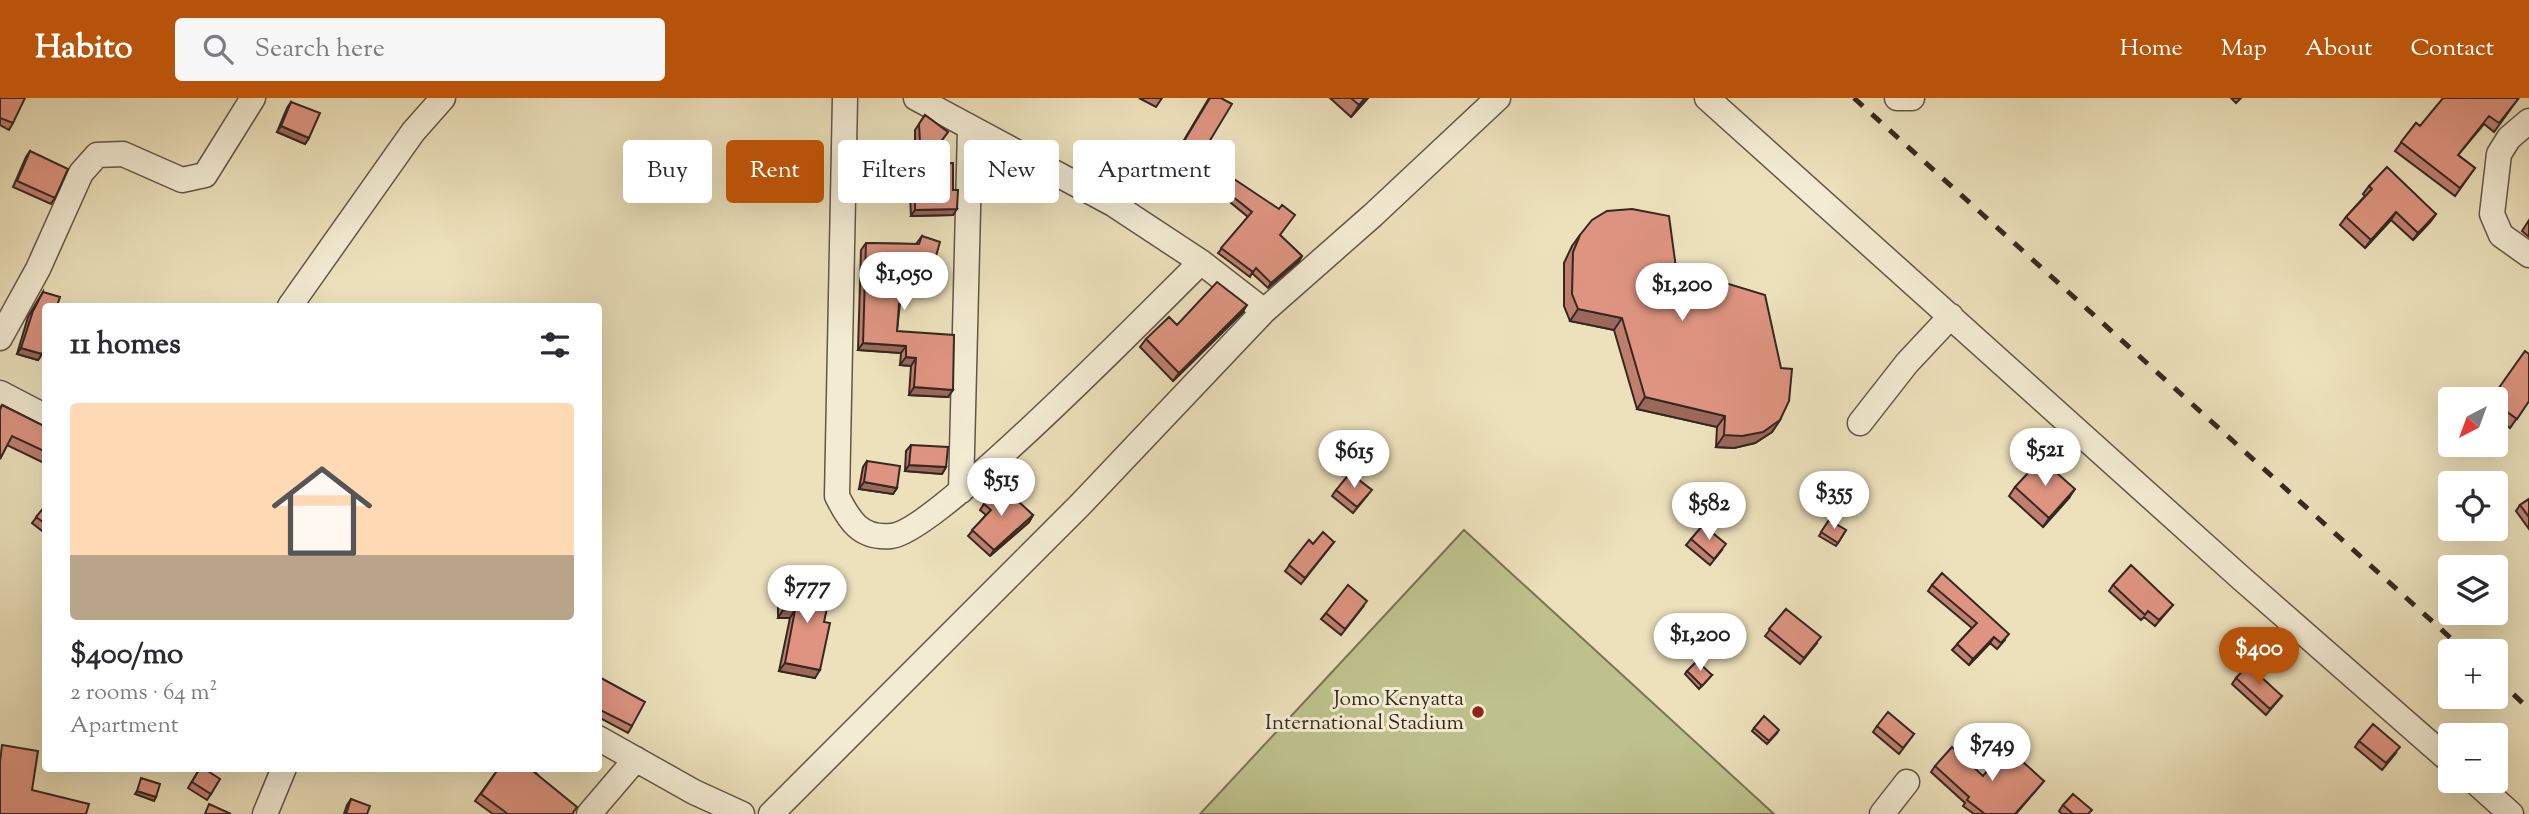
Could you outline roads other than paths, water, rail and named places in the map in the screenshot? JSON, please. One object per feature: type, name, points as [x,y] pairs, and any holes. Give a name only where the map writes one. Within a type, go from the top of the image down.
[{"type":"street","points":[[0,338],[38,269],[81,173],[97,155],[123,153],[182,180],[205,175],[253,98]]},
{"type":"street","points":[[292,303],[413,132],[443,98]]},
{"type":"street","points":[[845,98],[837,496],[850,523],[869,536],[894,536],[961,491],[1202,262]]},
{"type":"street","points":[[916,98],[1113,204],[1202,262],[1264,311]]},
{"type":"street","points":[[771,814],[1080,505],[1264,311],[1373,215],[1498,98]]},
{"type":"street","points":[[1707,98],[2231,569],[2438,750]]},
{"type":"street","points":[[1897,98],[1912,98]]},
{"type":"street","points":[[2529,121],[2509,138],[2499,154],[2492,214],[2501,235],[2529,256]]},
{"type":"street","points":[[961,491],[971,129]]},
{"type":"street","points":[[1860,423],[1907,363],[1951,316]]},
{"type":"street","points":[[0,393],[42,415]]},
{"type":"street","points":[[602,740],[742,814]]},
{"type":"street","points":[[589,814],[636,759]]},
{"type":"street","points":[[265,814],[282,772]]},
{"type":"street","points":[[1882,814],[1907,782]]},
{"type":"street","points":[[2488,793],[2511,814]]},
{"type":"railway","points":[[1854,98],[2452,639]]},
{"type":"railway","points":[[2508,689],[2529,709]]},
{"type":"place","name":"Jomo Kenyatta International Stadium","points":[[1478,712]]}]
